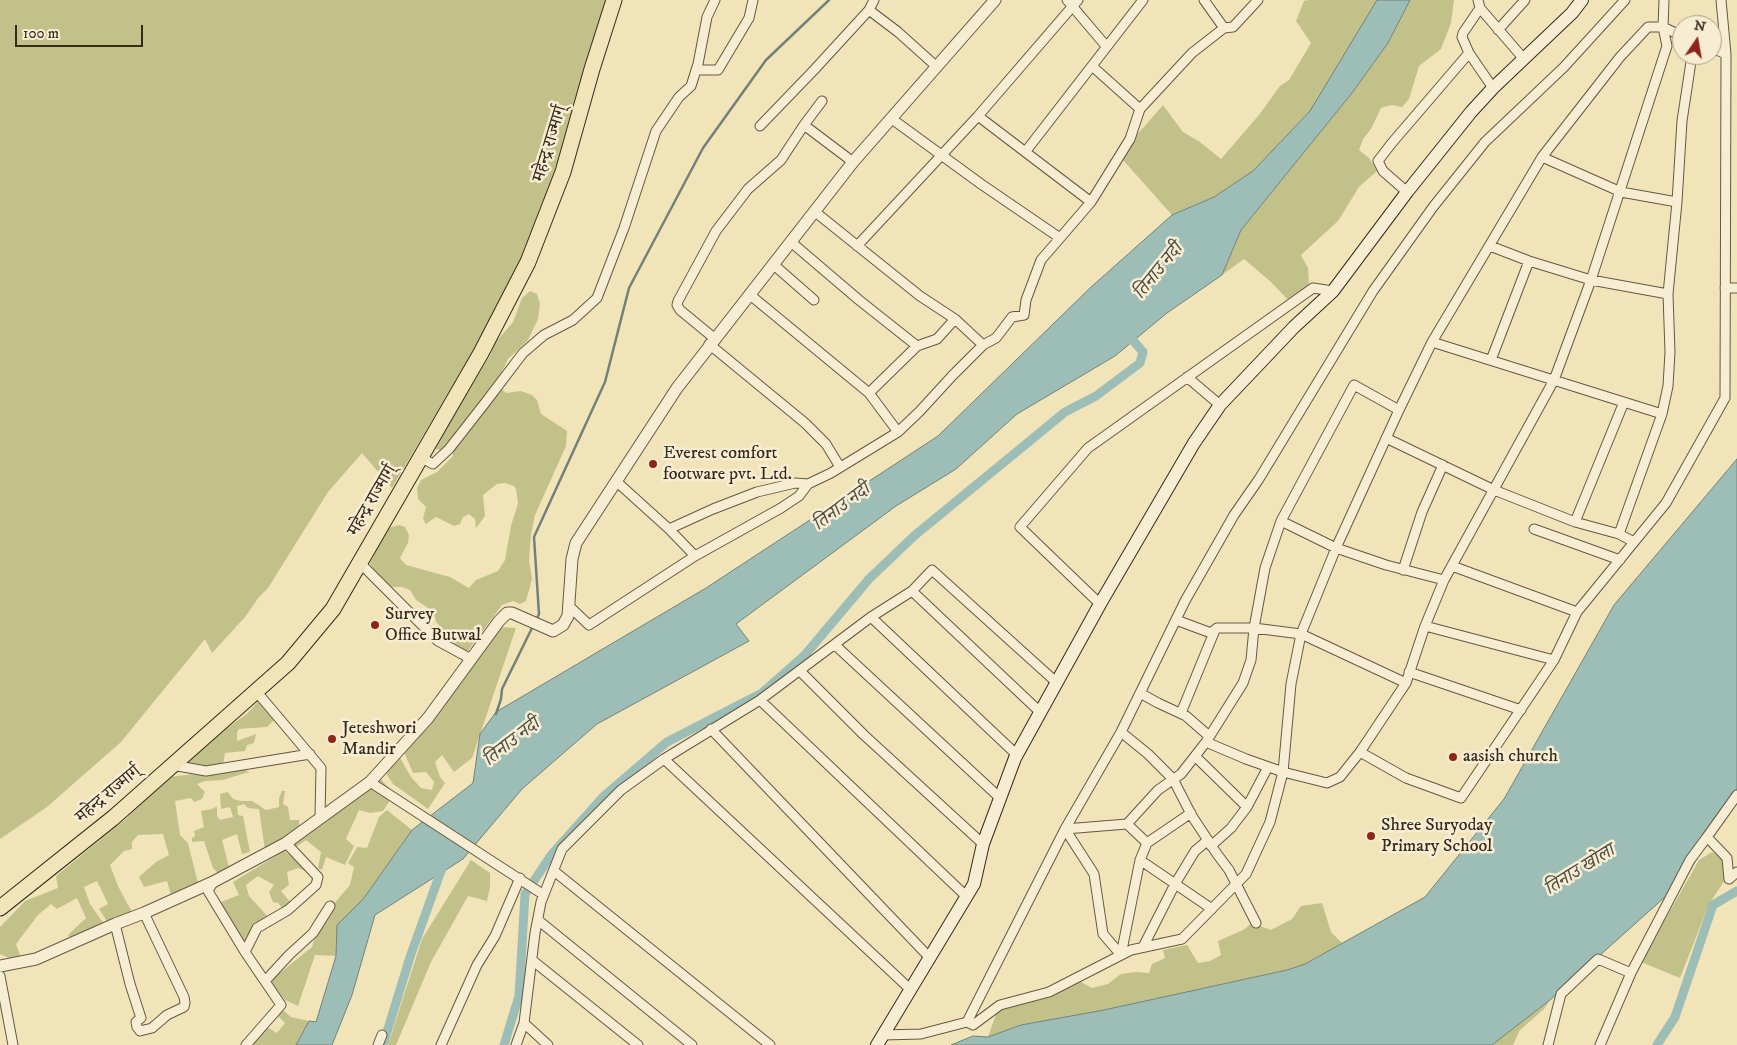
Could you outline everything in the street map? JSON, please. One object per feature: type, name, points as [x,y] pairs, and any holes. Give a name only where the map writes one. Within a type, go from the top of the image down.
[{"type":"highway","name":"महेन्द्र राज्मार्ग्","points":[[0,908],[113,818],[288,663],[332,609],[480,353],[528,262],[563,172],[614,0]]},
{"type":"main road","points":[[880,1040],[974,884],[983,844],[1017,755],[1100,604],[1194,443],[1220,405],[1294,327],[1333,291],[1407,192],[1471,112],[1582,0]]},
{"type":"street","points":[[420,457],[433,464],[449,449],[522,353],[544,335],[573,320],[597,298],[624,228],[656,131],[679,97],[691,86],[707,17],[714,0]]},
{"type":"street","points":[[696,70],[718,70],[749,18],[753,0]]},
{"type":"street","points":[[760,126],[814,70],[868,10],[874,0]]},
{"type":"street","points":[[0,966],[36,959],[144,913],[212,882],[286,843],[370,782],[428,718],[499,621],[507,614],[512,613],[553,631],[566,621],[572,559],[576,543],[676,388],[853,162],[995,0]]},
{"type":"street","points":[[1026,151],[1143,0]]},
{"type":"street","points":[[1204,0],[1224,28]]},
{"type":"street","points":[[568,605],[589,625],[695,556],[781,508],[799,496],[808,484],[898,432],[920,412],[983,345],[996,338],[1012,317],[1024,315],[1026,300],[1041,260],[1091,202],[1130,139],[1140,109],[1192,53],[1224,28],[1233,27],[1258,0]]},
{"type":"street","points":[[1498,30],[1525,0]]},
{"type":"street","points":[[966,1022],[1065,828],[1121,732],[1185,601],[1234,515],[1259,479],[1373,291],[1433,207],[1485,142],[1564,67],[1625,0]]},
{"type":"street","points":[[1140,693],[1192,720],[1207,739],[1283,772],[1327,783],[1340,777],[1360,752],[1406,683],[1425,626],[1444,580],[1554,380],[1591,280],[1668,46],[1662,28],[1664,0]]},
{"type":"street","points":[[1360,752],[1406,778],[1461,798],[1554,660],[1577,612],[1666,502],[1725,398],[1726,54],[1721,0]]},
{"type":"street","points":[[857,245],[978,116],[1072,2],[1106,46]]},
{"type":"street","points":[[1493,88],[1469,53],[1462,37],[1479,4],[1498,30],[1523,58]]},
{"type":"street","points":[[868,10],[898,32],[937,67]]},
{"type":"street","points":[[880,1040],[921,1034],[966,1022],[973,1025],[1000,1005],[1049,992],[1131,950],[1182,939],[1246,874],[1270,822],[1283,772],[1291,684],[1300,634],[1336,548],[1432,342],[1542,157],[1620,57],[1648,27],[1662,28],[1672,32]]},
{"type":"street","points":[[1722,52],[1726,54]]},
{"type":"street","points":[[1407,192],[1382,171],[1378,161],[1469,53]]},
{"type":"street","points":[[1620,534],[1662,414],[1668,386],[1670,352],[1668,294],[1677,202],[1682,121],[1690,65]]},
{"type":"street","points":[[1092,66],[1140,109]]},
{"type":"street","points":[[822,102],[781,160],[748,189],[716,231],[677,305],[712,341],[805,423],[826,444],[840,467]]},
{"type":"street","points":[[978,116],[1091,202]]},
{"type":"street","points":[[892,119],[981,184],[1060,238]]},
{"type":"street","points":[[804,125],[853,162]]},
{"type":"street","points":[[1542,157],[1621,192],[1677,202]]},
{"type":"street","points":[[814,211],[920,296],[955,319],[983,345]]},
{"type":"street","points":[[791,242],[859,300],[918,346]]},
{"type":"street","points":[[1490,246],[1529,261],[1591,280],[1668,294]]},
{"type":"street","points":[[1491,360],[1529,261]]},
{"type":"street","points":[[774,265],[814,300]]},
{"type":"street","points":[[1100,604],[1020,527],[1088,448],[1313,288],[1333,291]]},
{"type":"street","points":[[1725,288],[1737,288]]},
{"type":"street","points":[[749,294],[869,393],[898,432]]},
{"type":"street","points":[[869,393],[918,346],[937,338],[955,319]]},
{"type":"street","points":[[1432,342],[1662,414]]},
{"type":"street","points":[[1187,377],[1220,405]]},
{"type":"street","points":[[1065,828],[1127,824],[1158,790],[1182,774],[1243,684],[1251,660],[1254,628],[1265,568],[1281,521],[1354,384],[1399,410]]},
{"type":"street","points":[[1576,522],[1624,402]]},
{"type":"street","points":[[1386,438],[1494,490],[1576,522],[1620,534],[1634,542]]},
{"type":"street","points":[[1402,570],[1422,512],[1443,465]]},
{"type":"street","points":[[617,482],[669,529],[695,556]]},
{"type":"street","points":[[669,529],[757,492],[795,483],[808,484]]},
{"type":"street","points":[[1281,521],[1336,548],[1402,570],[1444,580]]},
{"type":"street","points":[[1534,529],[1620,560]]},
{"type":"street","points":[[359,562],[438,640],[471,659]]},
{"type":"street","points":[[1452,566],[1577,612]]},
{"type":"street","points":[[516,1045],[524,1023],[541,902],[562,848],[621,790],[664,759],[760,700],[871,617],[912,590],[932,570],[1056,682]]},
{"type":"street","points":[[912,590],[1040,712]]},
{"type":"street","points":[[871,617],[1017,755]]},
{"type":"street","points":[[1176,620],[1211,633],[1216,628],[1254,628],[1300,634],[1406,683]]},
{"type":"street","points":[[1425,626],[1554,660]]},
{"type":"street","points":[[1181,713],[1216,628]]},
{"type":"street","points":[[835,645],[1000,798]]},
{"type":"street","points":[[800,671],[864,735],[983,844]]},
{"type":"street","points":[[1409,672],[1521,710]]},
{"type":"street","points":[[256,691],[321,768],[320,818]]},
{"type":"street","points":[[760,700],[967,897]]},
{"type":"street","points":[[711,729],[930,958]]},
{"type":"street","points":[[1121,732],[1148,754],[1173,779],[1190,813],[1209,843],[1230,870],[1256,923]]},
{"type":"street","points":[[172,765],[206,771],[310,754]]},
{"type":"street","points":[[1196,756],[1247,807]]},
{"type":"street","points":[[664,759],[911,990]]},
{"type":"street","points":[[1143,947],[1175,884],[1195,851],[1231,828],[1247,807],[1268,767]]},
{"type":"street","points":[[370,782],[544,895]]},
{"type":"street","points":[[1600,1045],[1632,972],[1690,860],[1737,795]]},
{"type":"street","points":[[1121,955],[1140,860],[1147,843],[1190,813]]},
{"type":"street","points":[[1127,824],[1147,843]]},
{"type":"street","points":[[1065,828],[1094,874],[1103,934],[1121,955]]},
{"type":"street","points":[[1707,837],[1727,858],[1733,879]]},
{"type":"street","points":[[245,952],[256,928],[288,910],[316,884],[318,876],[286,843]]},
{"type":"street","points":[[1140,860],[1212,909]]},
{"type":"street","points":[[554,871],[770,1045]]},
{"type":"street","points":[[1733,879],[1737,872]]},
{"type":"street","points":[[441,1045],[477,965],[495,936],[520,878]]},
{"type":"street","points":[[212,882],[208,891],[245,952],[266,980],[281,1005],[246,1045]]},
{"type":"street","points":[[266,980],[288,955],[312,933],[330,906]]},
{"type":"street","points":[[115,924],[130,984],[141,1018],[136,1022],[137,1027],[140,1031],[152,1028],[167,1015],[184,1007],[185,1004],[184,998],[144,913]]},
{"type":"street","points":[[538,920],[692,1045]]},
{"type":"street","points":[[1548,1045],[1561,994],[1598,959],[1632,972]]},
{"type":"street","points":[[532,960],[638,1045]]},
{"type":"street","points":[[0,976],[13,1045]]},
{"type":"street","points":[[524,1023],[548,1045]]},
{"type":"street","points":[[378,1045],[382,1035]]},
{"type":"shaded area","points":[[0,0],[610,0],[549,196],[511,286],[392,488],[362,453],[328,492],[268,588],[245,617],[212,653],[205,639],[121,742],[47,807],[0,839]]},
{"type":"shaded area","points":[[1377,0],[1310,111],[1253,171],[1214,197],[1172,215],[1123,160],[1135,137],[1163,105],[1183,132],[1200,142],[1221,159],[1259,115],[1280,86],[1289,80],[1311,43],[1296,21],[1304,1]]},
{"type":"shaded area","points":[[1410,0],[1454,0],[1451,23],[1441,49],[1419,66],[1409,99],[1402,107],[1392,105],[1381,108],[1371,129],[1363,139],[1359,150],[1369,158],[1377,171],[1359,187],[1338,221],[1301,255],[1308,268],[1309,285],[1289,301],[1271,282],[1244,259],[1222,275],[1241,230],[1352,93],[1388,43]]},
{"type":"shaded area","points":[[530,291],[537,294],[540,304],[538,319],[528,340],[508,359],[496,384],[506,393],[521,391],[532,395],[537,400],[541,414],[567,431],[566,446],[535,515],[529,560],[532,579],[526,601],[520,604],[513,601],[502,605],[467,652],[443,637],[443,630],[436,622],[435,617],[428,608],[416,600],[410,590],[402,587],[392,587],[377,578],[370,563],[385,533],[391,527],[399,525],[405,527],[409,535],[408,543],[400,558],[406,565],[450,577],[469,588],[476,580],[498,571],[505,560],[511,526],[518,503],[514,486],[505,483],[497,484],[483,495],[485,516],[476,528],[475,519],[469,514],[463,517],[460,524],[454,526],[436,517],[426,524],[423,518],[426,507],[418,499],[417,488],[421,480],[437,472],[453,456],[453,453],[450,451],[436,449],[444,431],[491,354],[494,344],[513,322],[522,298]]},
{"type":"shaded area","points":[[498,627],[516,628],[472,758],[454,772],[442,755],[435,762],[440,777],[445,783],[428,809],[393,784],[385,772],[399,756],[411,777],[421,788],[432,790],[434,782],[426,772],[413,773],[404,752]]},
{"type":"shaded area","points":[[260,699],[276,718],[267,727],[239,729],[237,741],[256,734],[254,743],[247,745],[245,751],[225,753],[223,766],[195,767],[187,762],[248,713]]},
{"type":"shaded area","points":[[244,769],[249,772],[223,780],[205,781],[197,784],[205,792],[202,799],[194,802],[191,798],[175,801],[180,835],[188,843],[198,883],[171,895],[167,881],[144,887],[139,877],[156,862],[169,855],[163,834],[138,835],[132,842],[132,849],[124,851],[110,865],[118,886],[132,912],[108,923],[99,909],[108,904],[97,881],[84,887],[90,904],[104,924],[72,940],[68,935],[86,918],[77,898],[57,909],[51,904],[38,915],[16,944],[20,955],[13,960],[0,954],[0,927],[25,901],[58,888],[56,876],[127,818],[167,777]]},
{"type":"shaded area","points":[[380,778],[394,794],[383,811],[370,813],[359,810],[346,839],[354,846],[345,865],[326,857],[322,870],[318,868],[321,852],[306,840],[296,847],[293,842]]},
{"type":"shaded area","points":[[282,791],[285,791],[283,804],[288,807],[290,820],[299,820],[300,830],[265,850],[259,809],[248,808],[244,804],[237,806],[238,815],[243,816],[250,852],[242,854],[237,834],[222,840],[229,867],[219,874],[213,868],[204,841],[192,842],[192,838],[195,836],[194,831],[204,827],[201,811],[217,806],[217,816],[220,820],[233,817],[230,807],[221,809],[220,794],[228,792],[233,799],[252,801],[266,810],[279,807],[279,798]]},
{"type":"shaded area","points":[[387,810],[412,830],[364,898],[337,925],[336,956],[315,955],[298,1006],[285,1000],[270,981],[312,947],[315,937],[332,906],[350,885],[354,867],[348,863],[357,847],[367,848],[379,817]]},
{"type":"shaded area","points":[[284,851],[302,864],[308,872],[298,868],[287,872],[289,885],[281,891],[291,903],[283,909],[278,903],[273,902],[269,892],[274,885],[258,876],[246,885],[249,896],[269,918],[254,923],[245,942],[229,919],[221,902],[239,895],[233,882]]},
{"type":"shaded area","points":[[1712,852],[1725,861],[1727,877],[1709,904],[1680,978],[1641,962],[1699,860]]},
{"type":"shaded area","points":[[471,860],[490,873],[487,901],[468,896],[431,962],[396,1045],[388,1045],[422,939]]},
{"type":"shaded area","points":[[1322,903],[1331,932],[1342,943],[1305,964],[1287,970],[1104,1010],[1021,1025],[988,1037],[996,1014],[1010,1005],[1040,999],[1081,982],[1092,988],[1108,984],[1121,974],[1149,973],[1152,964],[1165,958],[1163,950],[1187,945],[1198,963],[1210,961],[1221,955],[1218,941],[1243,930],[1252,923],[1271,930],[1292,919],[1301,906]]},
{"type":"shaded area","points":[[1550,1000],[1544,1009],[1520,1030],[1513,1045],[1492,1045]]},
{"type":"shaded area","points":[[283,1010],[291,1017],[309,1021],[296,1045],[252,1045],[267,1027],[277,1033],[285,1023],[277,1015]]},
{"type":"water","name":"तिनाउ नदी","points":[[1377,0],[1410,0],[1388,43],[1352,93],[1241,230],[1222,275],[1167,313],[1115,356],[1017,414],[956,469],[896,506],[736,624],[749,641],[597,724],[522,789],[463,859],[375,915],[352,995],[332,1045],[296,1045],[309,1021],[316,1022],[336,956],[337,925],[364,898],[412,830],[473,783],[480,734],[496,712],[706,588],[938,436],[1090,288],[1172,215],[1214,197],[1253,171],[1310,111]]},
{"type":"water","name":"तिनाउ खोला","points":[[1737,459],[1737,789],[1685,879],[1550,1000],[1492,1045],[951,1045],[973,1036],[988,1037],[1021,1025],[1104,1010],[1287,970],[1305,964],[1425,897],[1504,799],[1614,605]]},
{"type":"waterway","points":[[536,621],[539,614],[534,537],[605,382],[629,288],[703,148],[766,60],[829,0]]},
{"type":"waterway","points":[[504,1045],[519,996],[525,894],[552,854],[603,797],[667,742],[762,693],[804,656],[869,579],[914,536],[1065,412],[1096,396],[1140,363],[1143,352],[1131,338]]},
{"type":"waterway","points":[[496,714],[502,689],[533,626]]},
{"type":"waterway","points":[[383,1045],[410,957],[442,868],[441,861]]},
{"type":"waterway","points":[[1657,1045],[1675,1017],[1713,905],[1737,891]]},
{"type":"place","name":"Everest comfort footware pvt. Ltd.","points":[[653,464]]},
{"type":"place","name":"Survey Office Butwal","points":[[375,625]]},
{"type":"place","name":"Jeteshwori Mandir","points":[[332,739]]},
{"type":"place","name":"aasish church","points":[[1453,757]]},
{"type":"place","name":"Shree Suryoday Primary School","points":[[1371,836]]}]
